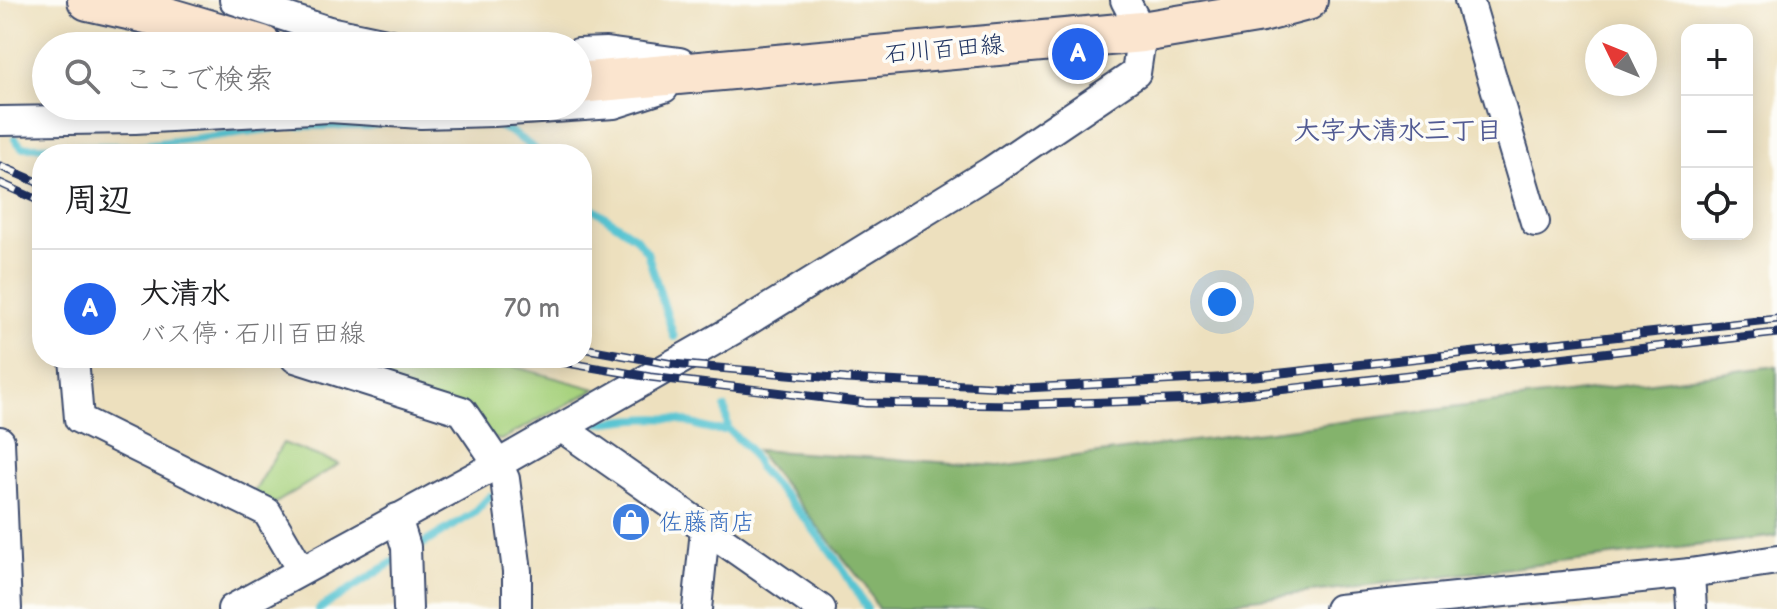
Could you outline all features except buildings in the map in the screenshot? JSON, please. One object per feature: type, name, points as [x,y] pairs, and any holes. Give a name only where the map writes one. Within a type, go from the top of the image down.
[{"type":"main road","points":[[88,0],[215,32]]},
{"type":"main road","name":"石川百田線","points":[[592,82],[726,68],[1134,16],[1262,12],[1307,0]]},
{"type":"street","points":[[234,0],[334,32]]},
{"type":"street","points":[[1469,0],[1535,222]]},
{"type":"street","points":[[232,609],[498,464],[733,330],[1069,120],[1136,73],[1134,16]]},
{"type":"street","points":[[592,52],[726,68]]},
{"type":"street","points":[[592,105],[614,104],[726,68]]},
{"type":"street","points":[[0,121],[68,120]]},
{"type":"street","points":[[75,368],[79,419],[267,512],[301,570]]},
{"type":"street","points":[[327,368],[462,411],[505,479],[515,556],[517,609]]},
{"type":"street","points":[[562,428],[821,609]]},
{"type":"street","points":[[0,441],[7,609]]},
{"type":"street","points":[[397,518],[406,553],[408,609]]},
{"type":"street","points":[[697,609],[705,530]]},
{"type":"street","points":[[1339,609],[1439,604],[1777,560]]},
{"type":"street","points":[[1690,573],[1692,609]]},
{"type":"green space","points":[[1777,366],[1777,536],[1170,609],[878,609],[865,585],[756,450],[999,466]]},
{"type":"green space","points":[[343,368],[519,368],[596,389],[501,440],[487,437]]},
{"type":"green space","points":[[283,443],[339,464],[274,504],[253,494]]},
{"type":"waterway","points":[[488,122],[528,144]]},
{"type":"waterway","points":[[152,144],[291,126],[367,126],[383,123]]},
{"type":"waterway","points":[[15,139],[22,147],[32,147]]},
{"type":"waterway","points":[[592,208],[635,237],[647,252],[674,337]]},
{"type":"waterway","points":[[725,408],[728,429],[748,448],[759,468],[808,522],[841,566],[867,609]]},
{"type":"waterway","points":[[600,423],[663,418],[713,430],[728,429]]},
{"type":"waterway","points":[[411,551],[474,513],[490,496]]},
{"type":"waterway","points":[[319,609],[399,558]]},
{"type":"railway","points":[[0,166],[32,180]]},
{"type":"railway","points":[[0,183],[32,197]]},
{"type":"railway","points":[[592,350],[672,364],[846,379],[1025,388],[1255,376],[1777,319]]},
{"type":"railway","points":[[592,367],[866,403],[1016,405],[1199,399],[1777,333]]},
{"type":"place","name":"大清水","points":[[1078,54]]},
{"type":"place","name":"佐藤商店","points":[[631,522]]},
{"type":"district","name":"大字大清水三丁目","points":[[1398,130]]}]
